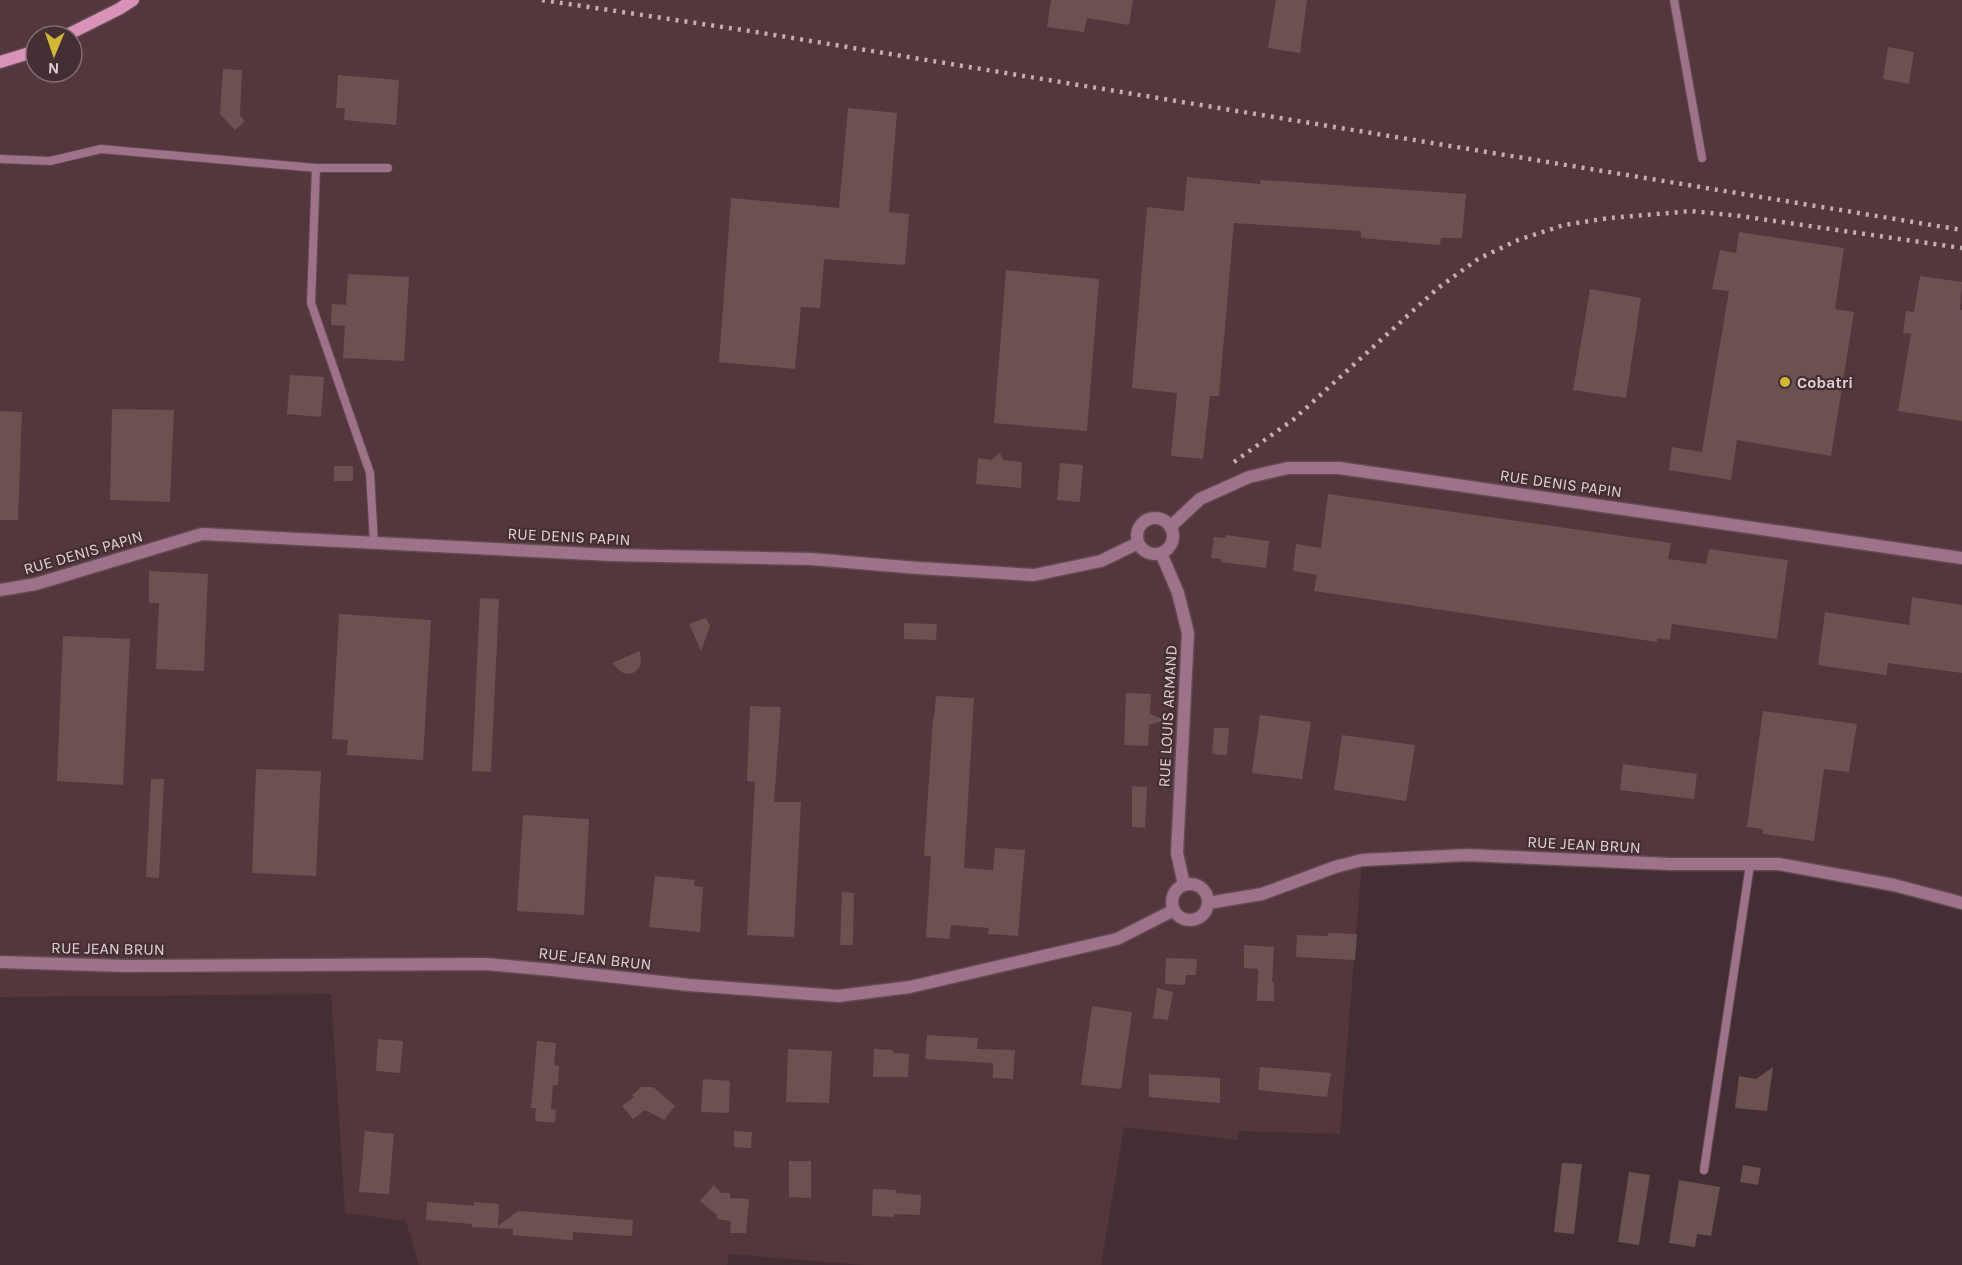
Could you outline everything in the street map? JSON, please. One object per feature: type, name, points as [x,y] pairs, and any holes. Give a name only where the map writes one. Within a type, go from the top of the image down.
[{"type":"main road","points":[[84,26],[133,0]]},
{"type":"main road","points":[[0,62],[24,55]]},
{"type":"street","name":"RUE DENIS PAPIN","points":[[1170,527],[1200,499],[1249,477],[1288,468],[1339,468],[1962,558]]},
{"type":"street","points":[[1148,519],[1160,519],[1170,527],[1173,536],[1169,548],[1153,555],[1142,550],[1138,543],[1137,533],[1148,519]]},
{"type":"street","name":"RUE DENIS PAPIN","points":[[0,590],[36,584],[202,534],[610,555],[812,559],[918,568],[1034,574],[1101,561],[1138,543]]},
{"type":"street","name":"RUE LOUIS ARMAND","points":[[1161,553],[1178,593],[1188,633],[1177,853],[1184,885]]},
{"type":"street","name":"RUE JEAN BRUN","points":[[1208,903],[1262,894],[1335,867],[1380,858],[1467,855],[1670,864],[1778,864],[1894,885],[1962,903]]},
{"type":"street","points":[[1184,885],[1196,885],[1205,892],[1208,903],[1204,914],[1194,920],[1182,918],[1174,910],[1172,898],[1178,888],[1184,885]]},
{"type":"street","name":"RUE JEAN BRUN","points":[[0,962],[126,966],[486,964],[689,985],[838,996],[910,987],[1117,939],[1174,910]]},
{"type":"lane","points":[[1674,0],[1702,158]]},
{"type":"lane","points":[[0,159],[50,161],[101,149],[316,168],[388,168]]},
{"type":"lane","points":[[316,168],[311,303],[370,473],[374,543]]},
{"type":"lane","points":[[1704,1170],[1750,865]]},
{"type":"shaded area","points":[[0,0],[1962,0],[1962,904],[1778,864],[1380,858],[1362,861],[1340,1134],[1239,1131],[1238,1140],[1124,1127],[1101,1265],[864,1265],[729,1254],[727,1265],[419,1265],[406,1221],[345,1213],[331,994],[0,997]]},
{"type":"building","points":[[1051,0],[1133,0],[1129,25],[1087,18],[1084,32],[1047,27]]},
{"type":"building","points":[[1276,0],[1307,0],[1300,53],[1268,48]]},
{"type":"building","points":[[1888,47],[1914,52],[1909,84],[1883,79]]},
{"type":"building","points":[[223,69],[242,70],[240,115],[245,121],[235,130],[220,114]]},
{"type":"building","points":[[338,75],[399,80],[396,125],[344,120],[345,108],[336,108]]},
{"type":"building","points":[[848,108],[897,113],[889,212],[909,214],[905,265],[824,259],[820,308],[801,307],[795,369],[719,362],[731,198],[839,208]]},
{"type":"building","points":[[1187,177],[1260,184],[1261,180],[1466,194],[1462,238],[1441,238],[1440,245],[1361,238],[1361,231],[1234,223],[1219,396],[1210,396],[1203,459],[1171,456],[1177,393],[1132,388],[1147,207],[1184,211]]},
{"type":"building","points":[[1739,232],[1844,248],[1835,309],[1854,312],[1831,456],[1737,440],[1731,480],[1669,470],[1672,447],[1702,452],[1729,291],[1712,289],[1720,250],[1736,253]]},
{"type":"building","points":[[1006,270],[1099,279],[1087,431],[994,423]]},
{"type":"building","points":[[348,274],[409,277],[404,361],[343,358],[345,326],[331,325],[332,304],[346,305]]},
{"type":"building","points":[[1920,276],[1962,282],[1960,310],[1962,310],[1962,421],[1898,411],[1911,334],[1903,333],[1906,311],[1914,312]]},
{"type":"building","points":[[1590,289],[1641,298],[1626,398],[1573,390]]},
{"type":"building","points":[[290,375],[324,377],[321,417],[287,414]]},
{"type":"building","points":[[112,409],[174,410],[170,502],[110,500]]},
{"type":"building","points":[[0,411],[22,412],[18,520],[0,520]]},
{"type":"building","points":[[1000,453],[1003,460],[1022,462],[1021,488],[976,484],[978,458],[991,460]]},
{"type":"building","points":[[1060,463],[1083,465],[1080,502],[1057,500]]},
{"type":"building","points":[[334,466],[353,466],[353,481],[334,481]]},
{"type":"building","points":[[1328,494],[1671,543],[1668,559],[1706,564],[1709,549],[1788,560],[1777,639],[1672,624],[1670,640],[1657,638],[1657,642],[1314,591],[1317,575],[1293,571],[1296,544],[1321,548]]},
{"type":"building","points":[[1226,535],[1269,541],[1266,568],[1221,562],[1221,559],[1211,558],[1214,537],[1225,538]]},
{"type":"building","points":[[149,571],[208,574],[204,671],[156,669],[159,603],[149,603]]},
{"type":"building","points":[[1912,597],[1962,605],[1962,673],[1888,663],[1886,675],[1818,665],[1825,612],[1909,625]]},
{"type":"building","points":[[480,598],[499,599],[491,772],[472,771]]},
{"type":"building","points":[[339,614],[431,620],[423,760],[347,755],[348,740],[332,739]]},
{"type":"building","points":[[706,618],[710,626],[701,651],[689,624]]},
{"type":"building","points":[[904,623],[937,624],[936,640],[904,639]]},
{"type":"building","points":[[63,636],[130,639],[123,785],[57,781]]},
{"type":"building","points":[[640,651],[641,664],[633,673],[621,672],[612,663]]},
{"type":"building","points":[[1126,693],[1151,694],[1150,714],[1165,720],[1149,725],[1148,746],[1124,745]]},
{"type":"building","points":[[936,696],[974,698],[964,868],[993,870],[995,848],[1025,850],[1018,936],[988,934],[989,928],[951,925],[949,939],[926,937],[931,856],[924,856]]},
{"type":"building","points":[[750,706],[781,707],[774,802],[801,802],[794,937],[747,935],[755,782],[747,781]]},
{"type":"building","points":[[1763,711],[1857,724],[1849,772],[1824,769],[1814,841],[1763,834],[1763,829],[1747,827]]},
{"type":"building","points":[[1260,715],[1311,722],[1302,779],[1252,773]]},
{"type":"building","points":[[1214,728],[1229,728],[1227,755],[1212,754]]},
{"type":"building","points":[[1342,735],[1415,745],[1406,801],[1334,790]]},
{"type":"building","points":[[1623,764],[1697,774],[1694,799],[1620,790]]},
{"type":"building","points":[[256,769],[321,771],[316,876],[252,873]]},
{"type":"building","points":[[151,779],[164,779],[159,878],[146,877]]},
{"type":"building","points":[[1132,786],[1147,787],[1145,828],[1132,827]]},
{"type":"building","points":[[523,815],[589,819],[584,915],[517,911]]},
{"type":"building","points":[[655,876],[695,880],[694,886],[703,887],[700,932],[649,927]]},
{"type":"building","points":[[842,892],[854,893],[853,945],[840,945]]},
{"type":"building","points":[[1328,933],[1357,934],[1355,960],[1296,957],[1297,935],[1328,936]]},
{"type":"building","points":[[1244,945],[1274,947],[1272,982],[1274,982],[1274,1001],[1257,1001],[1258,969],[1244,968]]},
{"type":"building","points":[[1166,958],[1197,959],[1196,975],[1186,975],[1185,985],[1165,984]]},
{"type":"building","points":[[1157,988],[1173,992],[1168,1020],[1153,1018]]},
{"type":"building","points":[[1092,1006],[1132,1012],[1121,1089],[1081,1085]]},
{"type":"building","points":[[927,1035],[978,1038],[977,1049],[1015,1050],[1013,1079],[993,1078],[993,1063],[925,1059]]},
{"type":"building","points":[[378,1039],[403,1041],[400,1073],[376,1071]]},
{"type":"building","points":[[537,1041],[556,1043],[554,1065],[559,1066],[558,1085],[553,1085],[551,1109],[556,1110],[555,1123],[535,1121],[536,1108],[531,1108]]},
{"type":"building","points":[[788,1049],[832,1051],[829,1103],[786,1102]]},
{"type":"building","points":[[874,1049],[909,1054],[908,1077],[873,1077]]},
{"type":"building","points":[[1260,1067],[1331,1073],[1327,1097],[1258,1090]]},
{"type":"building","points":[[1773,1067],[1767,1111],[1735,1108],[1739,1076],[1756,1079]]},
{"type":"building","points":[[1149,1074],[1220,1078],[1220,1103],[1149,1097]]},
{"type":"building","points":[[703,1079],[730,1081],[729,1113],[701,1112]]},
{"type":"building","points":[[641,1087],[653,1087],[675,1106],[664,1120],[645,1110],[633,1119],[622,1106],[634,1097],[632,1095]]},
{"type":"building","points":[[365,1131],[394,1134],[389,1194],[359,1192]]},
{"type":"building","points":[[734,1131],[752,1132],[751,1148],[734,1147]]},
{"type":"building","points":[[789,1161],[811,1161],[811,1198],[789,1197]]},
{"type":"building","points":[[1562,1163],[1582,1164],[1574,1234],[1554,1232]]},
{"type":"building","points":[[1743,1165],[1761,1168],[1758,1185],[1740,1182]]},
{"type":"building","points":[[1629,1172],[1650,1175],[1639,1245],[1618,1242]]},
{"type":"building","points":[[1679,1180],[1720,1187],[1711,1236],[1697,1234],[1695,1247],[1669,1243]]},
{"type":"building","points":[[714,1185],[721,1193],[730,1193],[730,1198],[749,1199],[746,1233],[730,1233],[731,1221],[717,1219],[717,1215],[700,1201]]},
{"type":"building","points":[[873,1189],[896,1190],[896,1193],[921,1195],[920,1215],[872,1216]]},
{"type":"building","points":[[427,1202],[474,1206],[474,1202],[499,1204],[498,1226],[518,1211],[633,1220],[632,1236],[573,1232],[573,1240],[570,1240],[513,1235],[513,1229],[472,1227],[472,1224],[426,1220]]},
{"type":"railway","points":[[542,0],[756,32],[1962,230]]},
{"type":"railway","points":[[1234,462],[1294,419],[1438,288],[1478,259],[1518,240],[1564,225],[1609,218],[1691,211],[1962,248]]},
{"type":"place","name":"Cobatri","points":[[1785,382]]}]
